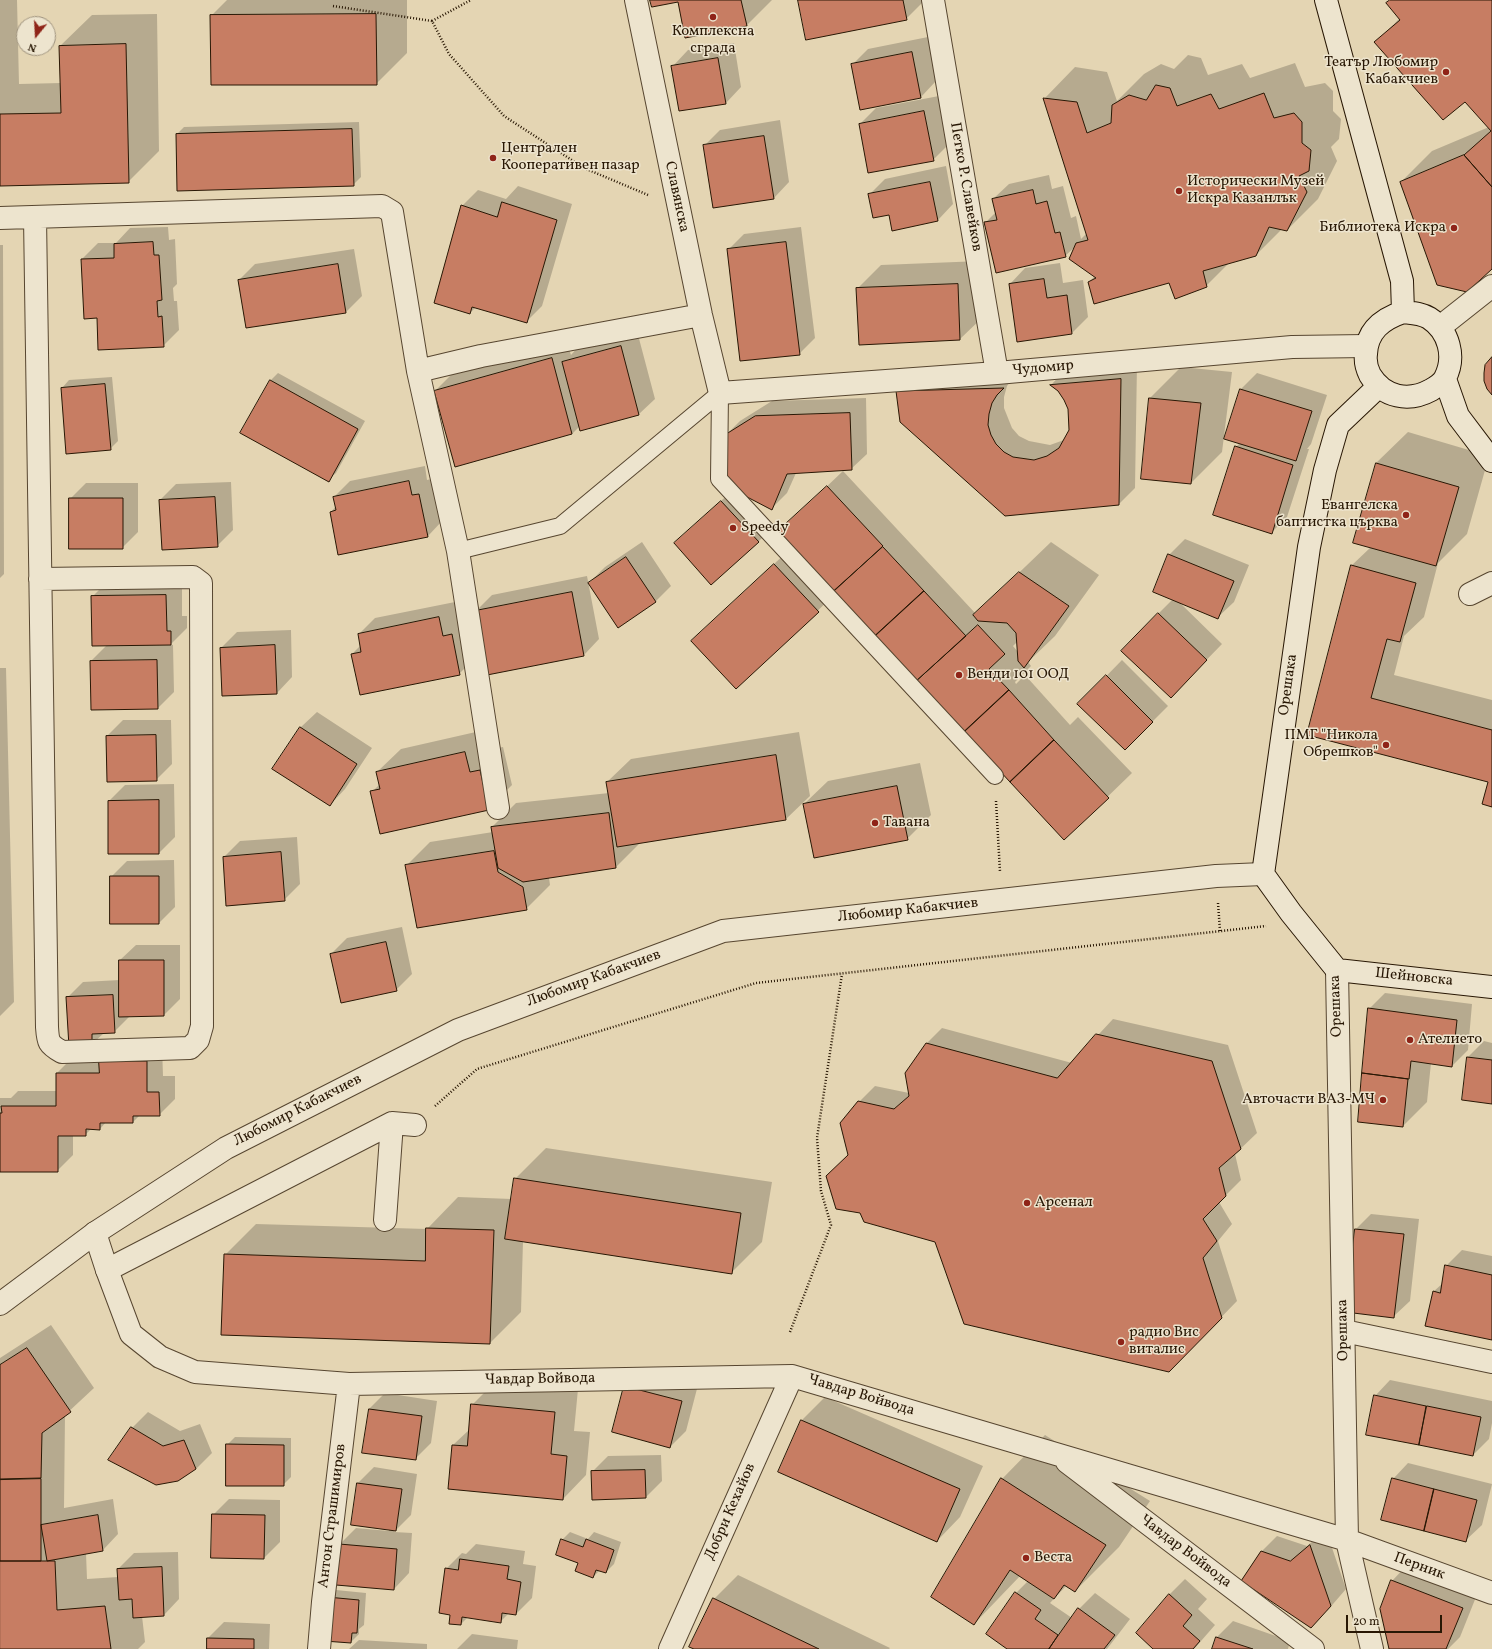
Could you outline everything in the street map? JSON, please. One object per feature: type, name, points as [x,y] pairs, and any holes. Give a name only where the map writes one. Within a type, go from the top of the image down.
[{"type":"street","name":"Славянска","points":[[636,0],[678,208],[701,315],[720,393]]},
{"type":"street","name":"Петко Р. Славейков","points":[[933,0],[997,373]]},
{"type":"street","points":[[1326,0],[1402,281],[1403,312]]},
{"type":"street","points":[[0,218],[382,206],[392,212],[418,371],[458,551],[498,808]]},
{"type":"street","points":[[35,217],[40,579],[48,1040],[51,1046],[62,1052],[190,1048],[198,1040],[202,1026],[202,583],[194,577],[40,579]]},
{"type":"street","points":[[1440,327],[1492,286]]},
{"type":"street","points":[[1403,312],[1417,313],[1429,318],[1440,327],[1447,338],[1450,352],[1449,365],[1444,379],[1434,388],[1421,395],[1406,397],[1391,394],[1379,386],[1370,374],[1366,361],[1366,346],[1371,333],[1379,323],[1390,316],[1403,312]]},
{"type":"street","points":[[418,371],[482,356],[701,315]]},
{"type":"street","name":"Чудомир","points":[[720,393],[997,373],[1292,347],[1366,346]]},
{"type":"street","points":[[1444,379],[1458,416],[1492,461]]},
{"type":"street","name":"Орешака","points":[[1372,1649],[1347,1540],[1337,970],[1291,913],[1263,874],[1309,547],[1325,470],[1338,425],[1379,386]]},
{"type":"street","points":[[1470,594],[1492,583]]},
{"type":"street","name":"Любомир Кабакчиев","points":[[0,1304],[95,1234],[226,1148],[458,1030],[723,931],[1216,876],[1263,874]]},
{"type":"street","name":"Шейновска","points":[[1337,970],[1492,987]]},
{"type":"street","points":[[107,1270],[392,1123],[415,1125]]},
{"type":"street","points":[[385,1220],[392,1123]]},
{"type":"street","name":"Чавдар Войвода","points":[[95,1234],[131,1334],[160,1357],[195,1372],[348,1384],[792,1376],[1347,1540]]},
{"type":"street","points":[[1344,1331],[1492,1362]]},
{"type":"street","name":"Добри Кехайов","points":[[670,1649],[792,1376]]},
{"type":"street","name":"Антон Страшимиров","points":[[319,1649],[348,1384]]},
{"type":"street","name":"Чавдар Войвода","points":[[1056,1454],[1313,1649]]},
{"type":"street","name":"Перник","points":[[1347,1540],[1492,1593]]},
{"type":"lane","points":[[458,551],[560,526],[720,393]]},
{"type":"lane","points":[[720,393],[719,479],[995,776]]},
{"type":"path","points":[[333,6],[432,21],[471,0]]},
{"type":"path","points":[[432,21],[449,54],[504,116],[584,168],[678,208]]},
{"type":"path","points":[[995,776],[1002,900]]},
{"type":"path","points":[[415,1125],[476,1068],[756,983],[1269,926],[1291,913]]},
{"type":"path","points":[[790,1332],[831,1225],[821,1191],[817,1138],[842,974]]},
{"type":"building","name":"Комплексна сграда","points":[[650,0],[741,0],[747,26],[685,38],[678,2],[652,7]]},
{"type":"building","points":[[798,0],[903,0],[907,20],[806,40]]},
{"type":"building","name":"Театър Любомир Кабакчиев","points":[[1390,0],[1492,0],[1492,187],[1464,155],[1491,131],[1465,102],[1443,120],[1374,42],[1400,20],[1386,3]]},
{"type":"building","points":[[376,14],[377,85],[211,85],[210,15]]},
{"type":"building","points":[[126,44],[129,183],[0,186],[0,114],[61,113],[59,46]]},
{"type":"building","points":[[912,52],[921,98],[860,110],[851,64]]},
{"type":"building","points":[[718,58],[726,104],[679,111],[671,66]]},
{"type":"building","points":[[1156,85],[1170,88],[1177,106],[1211,94],[1219,109],[1264,93],[1274,118],[1294,113],[1302,122],[1302,143],[1311,150],[1309,171],[1299,176],[1307,192],[1287,231],[1269,227],[1256,256],[1203,271],[1207,287],[1175,299],[1169,283],[1094,304],[1088,282],[1096,278],[1069,259],[1076,243],[1088,240],[1043,98],[1077,102],[1087,133],[1111,123],[1112,105],[1129,95],[1146,100]]},
{"type":"building","points":[[924,111],[934,161],[868,173],[859,124]]},
{"type":"building","points":[[352,129],[354,186],[177,191],[176,134]]},
{"type":"building","points":[[764,136],[774,199],[713,208],[703,145]]},
{"type":"building","name":"Библиотека Искра","points":[[1464,155],[1492,187],[1492,269],[1467,292],[1437,285],[1400,182]]},
{"type":"building","points":[[930,182],[938,221],[892,231],[889,215],[873,218],[868,194]]},
{"type":"building","points":[[1033,190],[1036,204],[1047,201],[1055,233],[1060,232],[1066,257],[996,273],[984,222],[997,220],[992,199]]},
{"type":"building","points":[[502,202],[557,220],[527,323],[472,307],[470,314],[434,303],[461,205],[497,217]]},
{"type":"building","points":[[153,242],[154,255],[159,255],[162,300],[157,301],[158,317],[162,316],[164,347],[98,350],[97,318],[84,319],[81,259],[114,258],[114,244]]},
{"type":"building","points":[[786,242],[800,355],[740,361],[727,249]]},
{"type":"building","points":[[338,264],[346,313],[246,328],[238,280]]},
{"type":"building","points":[[1044,279],[1047,298],[1067,295],[1072,334],[1017,342],[1009,284]]},
{"type":"building","points":[[958,284],[960,340],[859,345],[856,288]]},
{"type":"building","points":[[621,346],[639,415],[580,431],[562,362]]},
{"type":"building","points":[[1492,357],[1492,395],[1487,389],[1484,381],[1484,373],[1485,365]]},
{"type":"building","points":[[552,358],[572,434],[455,467],[434,391]]},
{"type":"building","points":[[1121,379],[1119,505],[1005,516],[900,422],[896,391],[1004,388],[992,403],[988,425],[991,435],[996,444],[1004,452],[1013,457],[1034,460],[1047,456],[1059,448],[1069,430],[1068,409],[1058,391],[1050,385]]},
{"type":"building","points":[[270,380],[358,429],[329,482],[240,433]]},
{"type":"building","points":[[105,384],[111,450],[66,454],[61,388]]},
{"type":"building","points":[[1240,389],[1312,411],[1296,461],[1224,439]]},
{"type":"building","points":[[1149,398],[1201,403],[1191,484],[1141,479]]},
{"type":"building","points":[[850,413],[852,470],[787,474],[772,510],[728,487],[723,436],[755,416]]},
{"type":"building","points":[[1235,446],[1293,465],[1272,534],[1213,515]]},
{"type":"building","name":"Евангелска баптистка църква","points":[[1376,463],[1459,487],[1436,566],[1353,543]]},
{"type":"building","points":[[409,481],[412,495],[419,494],[428,537],[338,555],[330,512],[336,510],[333,497]]},
{"type":"building","points":[[827,486],[883,546],[834,591],[778,531]]},
{"type":"building","points":[[215,497],[218,547],[162,550],[159,500]]},
{"type":"building","points":[[69,498],[123,498],[123,549],[69,549]]},
{"type":"building","points":[[721,501],[759,542],[711,585],[674,543]]},
{"type":"building","points":[[883,547],[924,591],[875,636],[834,591]]},
{"type":"building","points":[[1168,554],[1234,581],[1218,619],[1153,592]]},
{"type":"building","points":[[626,557],[656,602],[618,628],[588,583]]},
{"type":"building","points":[[774,564],[819,612],[736,689],[691,641]]},
{"type":"building","points":[[1351,565],[1416,583],[1400,642],[1387,639],[1371,698],[1492,730],[1492,807],[1482,804],[1488,782],[1307,735]]},
{"type":"building","points":[[1019,572],[1069,606],[1024,668],[1018,661],[1016,633],[1007,623],[978,621],[973,615]]},
{"type":"building","points":[[924,591],[966,636],[916,681],[875,636]]},
{"type":"building","points":[[572,592],[584,656],[487,675],[475,611]]},
{"type":"building","points":[[166,595],[167,631],[171,631],[171,645],[92,646],[91,596]]},
{"type":"building","points":[[1158,613],[1207,660],[1171,698],[1121,651]]},
{"type":"building","points":[[439,617],[443,636],[452,634],[460,675],[360,695],[351,654],[361,652],[358,634]]},
{"type":"building","name":"Венди 101 ООД","points":[[978,625],[1005,654],[989,669],[1009,690],[964,732],[917,681]]},
{"type":"building","points":[[275,645],[277,694],[222,696],[220,648]]},
{"type":"building","points":[[157,660],[158,709],[91,710],[90,661]]},
{"type":"building","points":[[1106,675],[1153,722],[1125,750],[1077,704]]},
{"type":"building","points":[[1009,690],[1054,740],[1010,782],[964,732]]},
{"type":"building","points":[[300,727],[357,764],[330,806],[272,769]]},
{"type":"building","points":[[156,735],[157,781],[107,782],[106,736]]},
{"type":"building","points":[[1054,740],[1109,798],[1064,840],[1010,782]]},
{"type":"building","points":[[465,752],[470,772],[480,770],[489,810],[380,834],[370,791],[380,789],[376,772]]},
{"type":"building","points":[[776,755],[786,820],[617,847],[606,782]]},
{"type":"building","points":[[897,786],[908,840],[814,858],[803,804]]},
{"type":"building","points":[[159,800],[159,854],[108,854],[108,801]]},
{"type":"building","points":[[609,813],[616,868],[523,882],[498,868],[491,827]]},
{"type":"building","points":[[494,851],[498,872],[523,887],[527,910],[417,928],[405,865]]},
{"type":"building","points":[[281,852],[285,901],[226,906],[223,857]]},
{"type":"building","points":[[110,876],[159,876],[159,924],[110,924]]},
{"type":"building","points":[[386,942],[397,991],[341,1003],[330,954]]},
{"type":"building","points":[[119,960],[164,960],[164,1016],[119,1017]]},
{"type":"building","points":[[113,995],[115,1033],[92,1034],[92,1045],[69,1047],[66,997]]},
{"type":"building","name":"Ателието","points":[[1368,1008],[1457,1020],[1452,1067],[1411,1061],[1409,1079],[1362,1073]]},
{"type":"building","name":"Арсенал","points":[[1096,1034],[1212,1061],[1241,1149],[1219,1168],[1226,1196],[1203,1219],[1217,1241],[1203,1258],[1222,1318],[1169,1372],[964,1324],[935,1242],[864,1222],[860,1213],[836,1209],[826,1176],[848,1155],[840,1123],[858,1101],[894,1109],[909,1096],[905,1073],[926,1043],[1057,1078]]},
{"type":"building","points":[[1467,1057],[1492,1060],[1492,1104],[1462,1100]]},
{"type":"building","points":[[99,1061],[147,1061],[147,1092],[159,1092],[160,1116],[133,1116],[133,1123],[100,1123],[100,1130],[86,1129],[86,1136],[58,1136],[58,1172],[0,1172],[1,1106],[56,1106],[56,1073],[99,1073]]},
{"type":"building","name":"Авточасти ВАЗ-МЧ","points":[[1362,1073],[1408,1079],[1403,1127],[1358,1122]]},
{"type":"building","points":[[514,1178],[741,1213],[732,1274],[505,1239]]},
{"type":"building","points":[[426,1228],[494,1230],[490,1344],[221,1335],[224,1254],[425,1261]]},
{"type":"building","points":[[1355,1229],[1404,1234],[1394,1318],[1345,1312]]},
{"type":"building","points":[[1445,1265],[1492,1275],[1492,1340],[1425,1326],[1433,1291],[1440,1293]]},
{"type":"building","points":[[27,1348],[71,1412],[42,1433],[41,1478],[0,1479],[0,1365]]},
{"type":"building","points":[[624,1386],[682,1401],[670,1448],[612,1432]]},
{"type":"building","points":[[1374,1395],[1426,1406],[1419,1445],[1366,1435]]},
{"type":"building","points":[[471,1404],[555,1412],[551,1454],[567,1456],[563,1500],[448,1489],[452,1445],[467,1446]]},
{"type":"building","points":[[1427,1406],[1481,1417],[1473,1456],[1419,1445]]},
{"type":"building","points":[[369,1409],[422,1416],[416,1460],[362,1453]]},
{"type":"building","points":[[801,1420],[960,1489],[937,1542],[778,1472]]},
{"type":"building","points":[[131,1427],[163,1446],[184,1440],[196,1469],[178,1481],[156,1485],[108,1460]]},
{"type":"building","points":[[226,1444],[284,1445],[284,1486],[226,1486]]},
{"type":"building","points":[[645,1470],[646,1498],[592,1500],[591,1471]]},
{"type":"building","name":"Веста","points":[[1001,1478],[1106,1545],[1075,1592],[1064,1585],[1054,1599],[1010,1570],[974,1625],[931,1597]]},
{"type":"building","points":[[1392,1478],[1434,1489],[1424,1531],[1381,1520]]},
{"type":"building","points":[[41,1479],[41,1561],[0,1561],[0,1480]]},
{"type":"building","points":[[357,1483],[402,1489],[396,1531],[351,1525]]},
{"type":"building","points":[[1434,1489],[1477,1500],[1466,1542],[1424,1531]]},
{"type":"building","points":[[212,1514],[265,1515],[264,1559],[211,1558]]},
{"type":"building","points":[[98,1515],[103,1551],[47,1561],[41,1525]]},
{"type":"building","points":[[561,1539],[583,1547],[586,1539],[614,1550],[606,1573],[596,1570],[593,1578],[575,1571],[578,1563],[556,1555]]},
{"type":"building","points":[[339,1544],[397,1549],[394,1590],[336,1585]]},
{"type":"building","points":[[1310,1545],[1331,1606],[1311,1628],[1241,1581],[1261,1551],[1290,1561]]},
{"type":"building","points":[[460,1559],[509,1566],[507,1579],[521,1582],[516,1615],[502,1613],[501,1623],[462,1617],[461,1625],[449,1624],[450,1615],[439,1613],[445,1568],[458,1570]]},
{"type":"building","points":[[0,1561],[55,1561],[57,1610],[105,1606],[111,1649],[0,1649]]},
{"type":"building","points":[[162,1567],[164,1616],[133,1618],[132,1599],[119,1600],[117,1569]]},
{"type":"building","points":[[1391,1580],[1463,1608],[1446,1649],[1389,1649],[1380,1609]]},
{"type":"building","points":[[1015,1592],[1041,1610],[1035,1619],[1058,1635],[1049,1649],[1007,1649],[986,1634]]},
{"type":"building","points":[[1169,1594],[1192,1615],[1183,1626],[1200,1641],[1193,1649],[1153,1649],[1136,1633]]},
{"type":"building","points":[[327,1597],[359,1600],[357,1633],[352,1633],[351,1643],[324,1641]]},
{"type":"building","points":[[713,1598],[819,1649],[694,1649],[689,1647]]},
{"type":"building","points":[[1078,1608],[1115,1635],[1104,1649],[1049,1649]]},
{"type":"building","points":[[1216,1637],[1253,1649],[1212,1649]]},
{"type":"building","points":[[207,1638],[254,1639],[254,1649],[207,1649]]},
{"type":"place","name":"Комплексна сграда","points":[[713,17]]},
{"type":"place","name":"Театър Любомир Кабакчиев","points":[[1446,72]]},
{"type":"place","name":"Централен Кооперативен пазар","points":[[493,158]]},
{"type":"place","name":"Исторически Музей Искра Казанлък","points":[[1179,191]]},
{"type":"place","name":"Библиотека Искра","points":[[1454,228]]},
{"type":"place","name":"Евангелска баптистка църква","points":[[1406,515]]},
{"type":"place","name":"Speedy","points":[[733,528]]},
{"type":"place","name":"Венди 101 ООД","points":[[959,675]]},
{"type":"place","name":"ПМГ \"Никола Обрешков\"","points":[[1386,745]]},
{"type":"place","name":"Тавана","points":[[875,823]]},
{"type":"place","name":"Ателието","points":[[1410,1040]]},
{"type":"place","name":"Авточасти ВАЗ-МЧ","points":[[1383,1100]]},
{"type":"place","name":"Арсенал","points":[[1027,1203]]},
{"type":"place","name":"радио Вис виталис","points":[[1121,1342]]},
{"type":"place","name":"Веста","points":[[1026,1558]]}]
